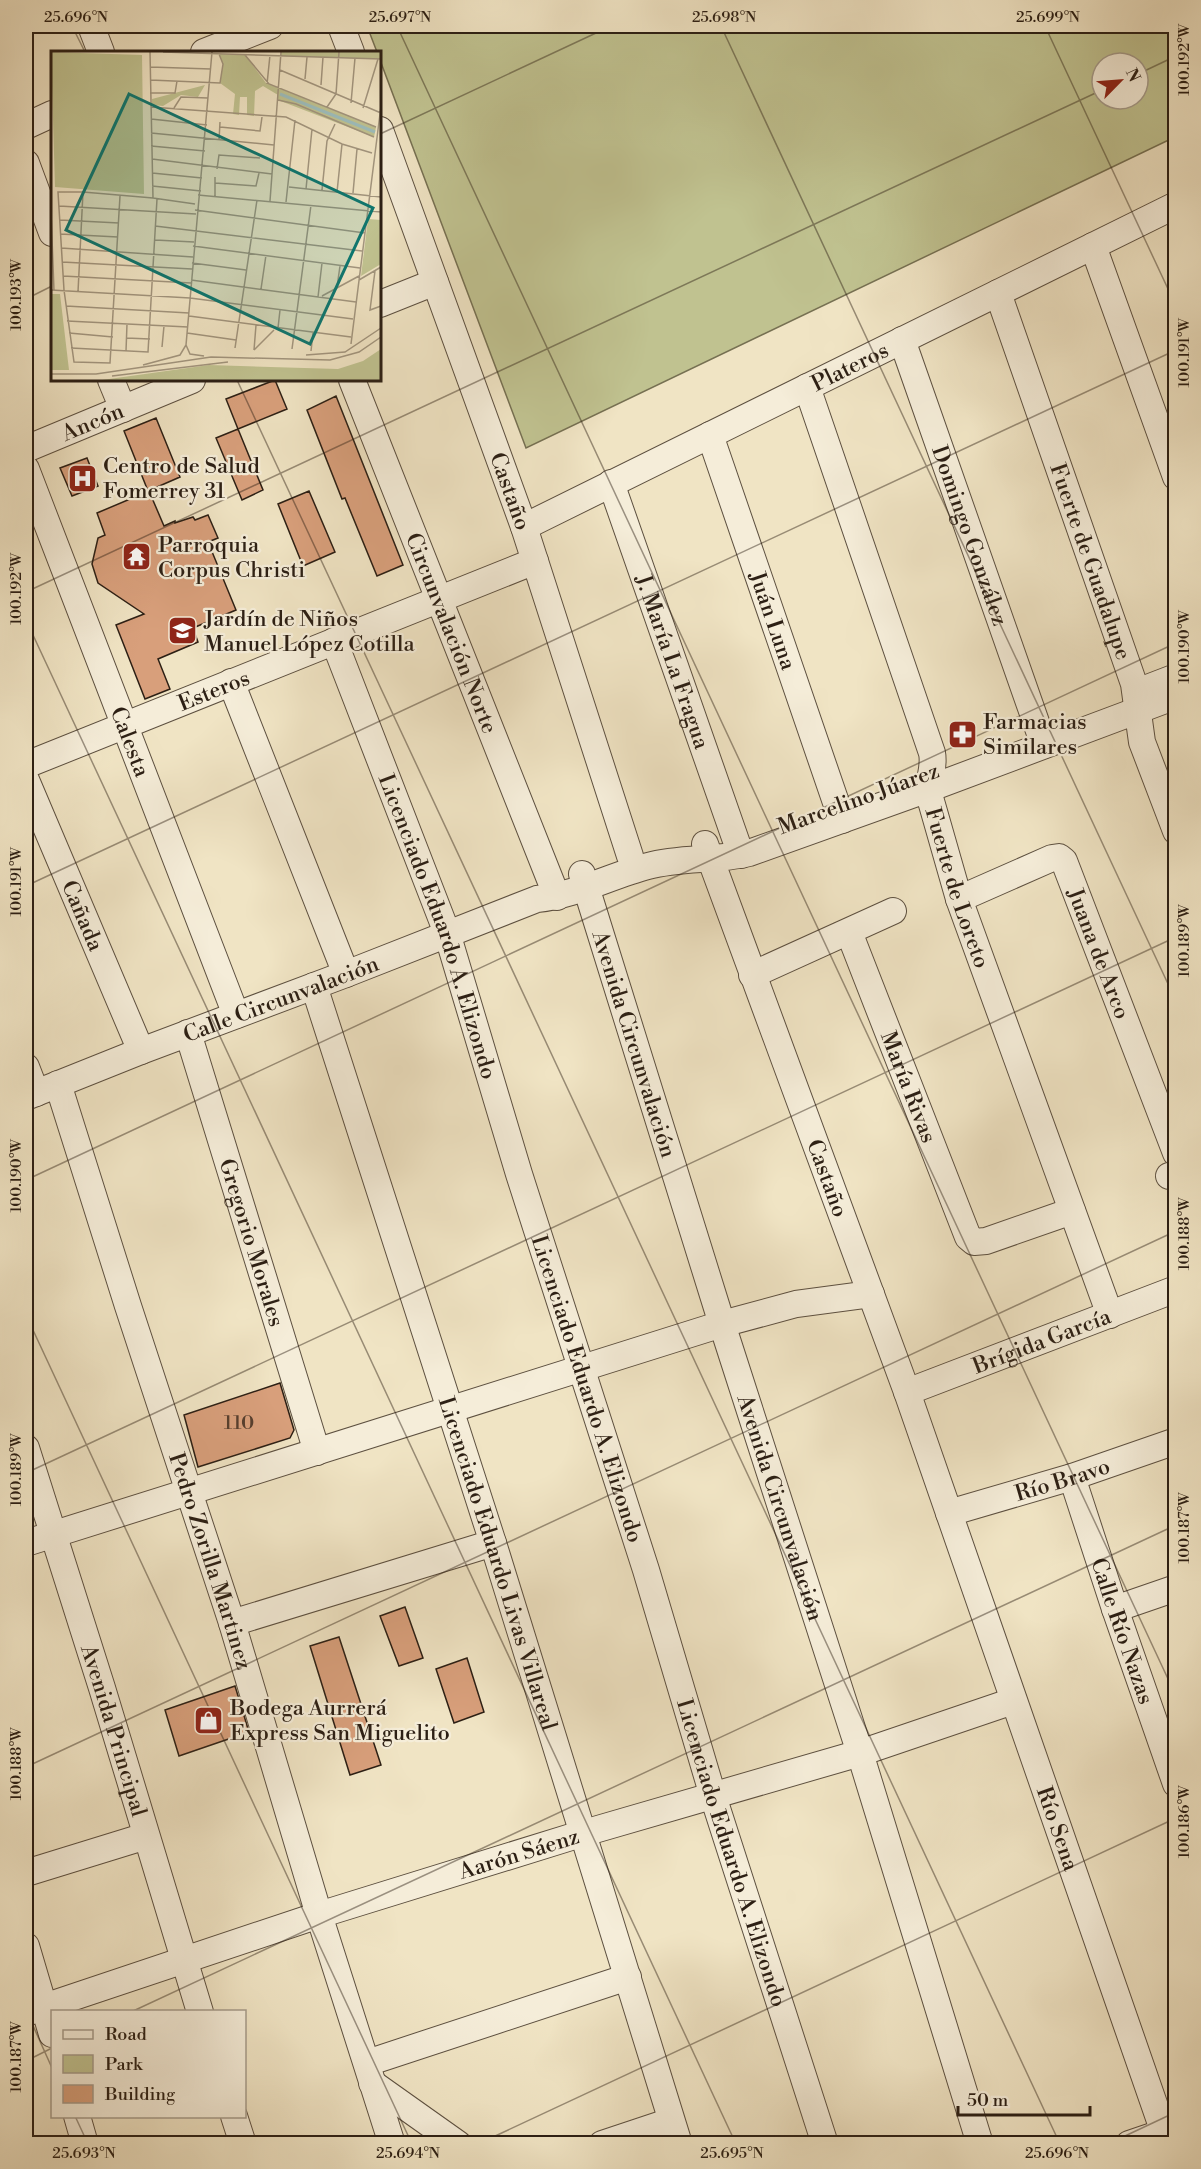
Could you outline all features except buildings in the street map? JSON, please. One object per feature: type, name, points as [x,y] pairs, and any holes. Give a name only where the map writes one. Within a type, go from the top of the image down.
[{"type":"street","points":[[91,26],[101,51]]},
{"type":"street","points":[[216,44],[270,26]]},
{"type":"street","points":[[341,26],[351,51]]},
{"type":"street","points":[[26,126],[51,114]]},
{"type":"street","name":"Castaño","points":[[381,133],[524,526],[630,856]]},
{"type":"street","points":[[26,163],[51,230]]},
{"type":"street","name":"Plateros","points":[[524,526],[1176,205]]},
{"type":"street","points":[[1093,246],[1176,477]]},
{"type":"street","points":[[381,304],[435,282]]},
{"type":"street","name":"Fuerte de Guadalupe","points":[[998,293],[1137,701],[1142,742],[1174,822]]},
{"type":"street","name":"Domingo González","points":[[902,340],[1041,737]]},
{"type":"street","points":[[111,381],[123,409]]},
{"type":"street","name":"Ancón","points":[[26,449],[190,381]]},
{"type":"street","name":"Circunvalación Norte","points":[[352,381],[439,599],[549,893]]},
{"type":"street","name":"Fuerte de Loreto","points":[[807,387],[929,744],[934,762],[931,806],[959,899],[1110,1315]]},
{"type":"street","name":"Juán Luna","points":[[710,435],[840,813]]},
{"type":"street","name":"Calesta","points":[[26,469],[236,1015]]},
{"type":"street","name":"J. María La Fragua","points":[[611,483],[739,847]]},
{"type":"street","name":"Esteros","points":[[26,765],[535,561]]},
{"type":"street","name":"Licenciado Eduardo A. Elizondo","points":[[334,641],[447,933],[519,1174],[646,1570],[713,1796],[825,2144]]},
{"type":"street","name":"Marcelino Júarez","points":[[708,852],[739,847],[775,828],[840,813],[931,780],[1137,701],[1176,677]]},
{"type":"street","points":[[231,682],[346,974]]},
{"type":"street","name":"Marcelino Júarez","points":[[1137,701],[1176,696]]},
{"type":"street","name":"Cañada","points":[[26,780],[141,1051]]},
{"type":"street","name":"Calle Circunvalación","points":[[584,881],[630,856],[659,849],[708,852]]},
{"type":"street","name":"Castaño","points":[[708,852],[907,1392],[948,1513]]},
{"type":"street","name":"Calle Circunvalación","points":[[40,1092],[549,893],[584,881],[708,852]]},
{"type":"street","name":"Juana de Arco","points":[[959,899],[1052,858],[1059,857],[1064,861],[1173,1168]]},
{"type":"street","name":"Avenida Circunvalación","points":[[584,881],[722,1324],[860,1753],[980,2144]]},
{"type":"street","points":[[752,975],[893,911]]},
{"type":"street","name":"María Rivas","points":[[849,932],[968,1237],[974,1242],[986,1241],[1072,1211]]},
{"type":"street","name":"Licenciado Eduardo Livas Villareal","points":[[314,986],[493,1543],[675,2132]]},
{"type":"street","name":"Gregorio Morales","points":[[188,1033],[317,1452]]},
{"type":"street","name":"Pedro Zorilla Martinez","points":[[26,1067],[40,1092],[188,1492],[232,1623],[319,1915],[392,2144]]},
{"type":"street","name":"Brígida García","points":[[907,1392],[1176,1289]]},
{"type":"street","points":[[26,1543],[582,1366],[722,1324],[796,1304],[871,1294]]},
{"type":"street","name":"Río Bravo","points":[[948,1513],[1072,1477],[1176,1441]]},
{"type":"street","name":"Avenida Principal","points":[[26,1448],[199,2010]]},
{"type":"street","name":"Calle Río Nazas","points":[[1072,1477],[1115,1609],[1166,1727],[1176,1784]]},
{"type":"street","name":"Río Sena","points":[[948,1513],[1169,2134]]},
{"type":"street","points":[[232,1623],[493,1543]]},
{"type":"street","points":[[1115,1609],[1176,1588]]},
{"type":"street","name":"Aarón Sáenz","points":[[35,2010],[319,1915],[584,1833],[860,1753],[1013,1701]]},
{"type":"street","points":[[26,1873],[146,1836]]},
{"type":"street","points":[[26,1946],[35,2010],[51,2033]]},
{"type":"street","points":[[370,2073],[628,1977]]},
{"type":"street","points":[[370,2073],[458,2144]]},
{"type":"street","points":[[78,2118],[85,2144]]},
{"type":"street","points":[[235,2118],[243,2144]]},
{"type":"street","points":[[602,2144],[675,2132]]},
{"type":"street","points":[[1129,2144],[1169,2134]]},
{"type":"green space","points":[[367,26],[1175,26],[1175,137],[526,448],[381,63],[381,51],[377,51]]},
{"type":"place","name":"Centro de Salud Fomerrey 31","points":[[82,478]]},
{"type":"place","name":"Parroquia Corpus Christi","points":[[137,557]]},
{"type":"place","name":"Jardín de Niños Manuel López Cotilla","points":[[183,631]]},
{"type":"place","name":"Farmacias Similares","points":[[962,734]]},
{"type":"place","name":"Bodega Aurrerá Express San Miguelito","points":[[209,1720]]}]
